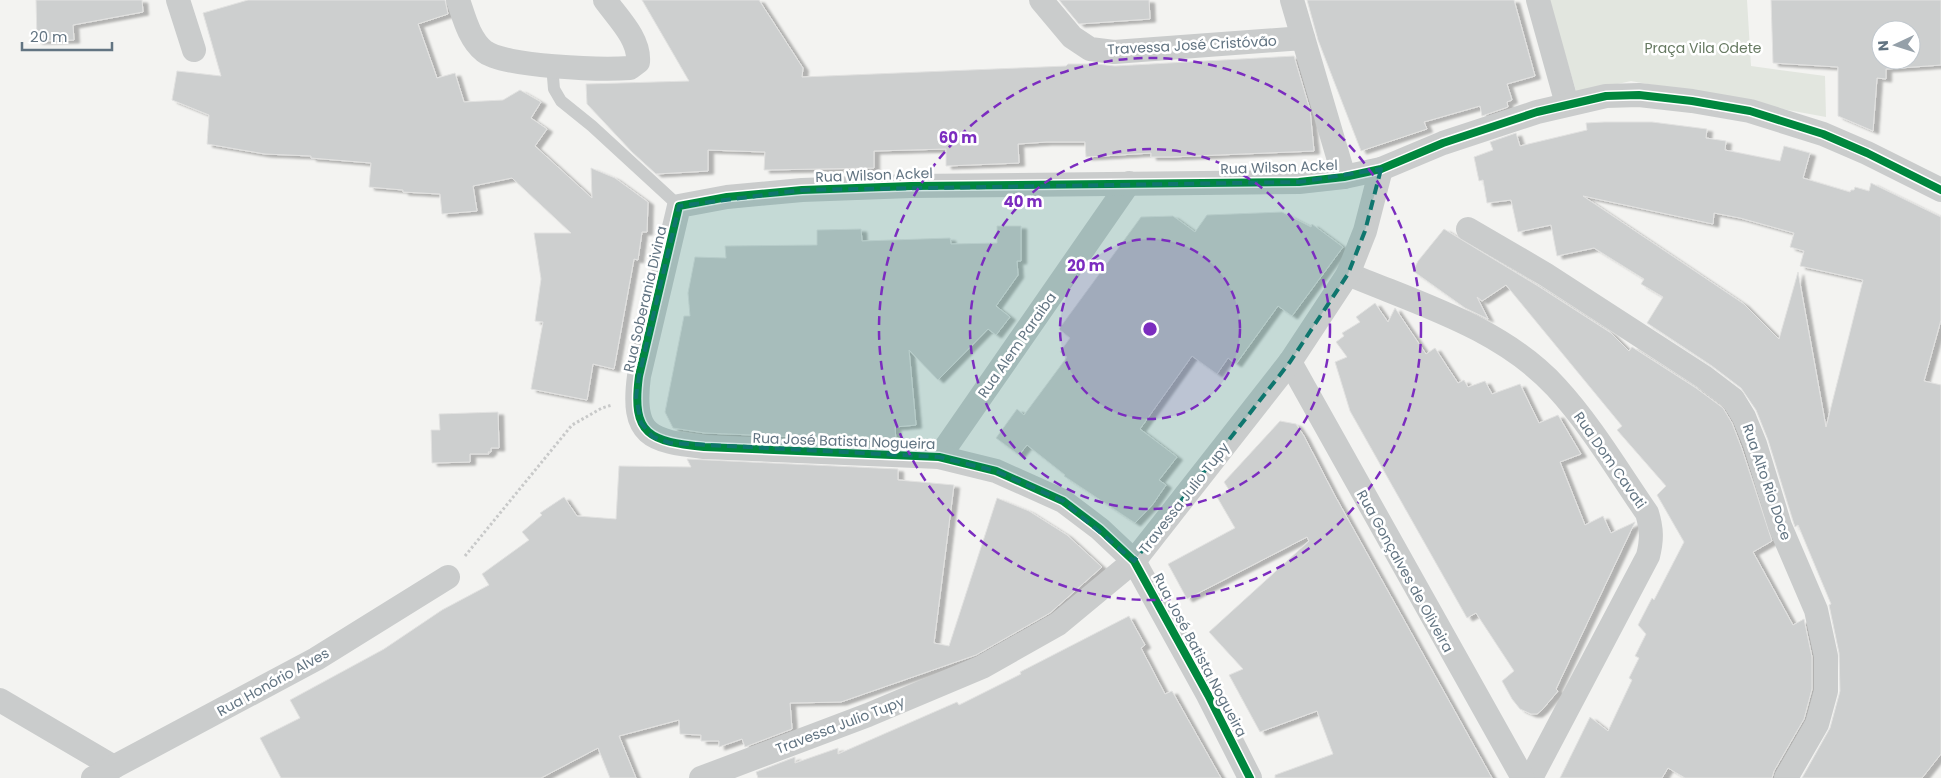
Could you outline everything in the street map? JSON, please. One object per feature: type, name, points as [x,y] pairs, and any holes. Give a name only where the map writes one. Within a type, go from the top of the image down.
[{"type":"street","points":[[178,0],[194,50]]},
{"type":"street","points":[[458,0],[471,34],[484,51],[505,60],[552,66],[630,68],[638,62],[639,52],[634,41],[606,0]]},
{"type":"street","name":"Travessa José Cristóvão","points":[[1041,0],[1072,38],[1090,49],[1114,52],[1303,38]]},
{"type":"street","points":[[1292,0],[1344,177]]},
{"type":"street","points":[[1538,0],[1567,104]]},
{"type":"street","name":"Rua Wilson Ackel","points":[[679,206],[728,197],[812,190],[921,186],[1299,182],[1344,177],[1381,169],[1443,143],[1537,112],[1606,96],[1639,95],[1692,101],[1750,111],[1822,134],[1868,153],[1941,190]]},
{"type":"street","name":"Travessa Julio Tupy","points":[[701,778],[868,715],[982,667],[1058,624],[1134,561],[1290,362],[1348,274],[1365,231],[1381,169]]},
{"type":"street","name":"Rua Alem Paraiba","points":[[939,457],[1129,184]]},
{"type":"street","name":"Rua Soberania Divina","points":[[636,397],[639,376],[679,206]]},
{"type":"street","name":"Rua Alto Rio Doce","points":[[1468,229],[1553,279],[1704,377],[1733,399],[1744,416],[1780,526],[1816,610],[1826,656],[1826,690],[1817,724],[1786,778]]},
{"type":"street","name":"Rua Dom Cavati","points":[[1348,274],[1472,325],[1518,354],[1555,386],[1582,417],[1647,513],[1652,535],[1648,556],[1531,778]]},
{"type":"street","name":"Rua Gonçalves de Oliveira","points":[[1290,362],[1523,778]]},
{"type":"street","name":"Rua José Batista Nogueira","points":[[636,397],[641,423],[653,436],[670,443],[704,447],[939,457],[996,471],[1063,501],[1100,529],[1134,561],[1208,695],[1250,778]]},
{"type":"street","name":"Rua Honório Alves","points":[[93,778],[316,659],[448,577]]},
{"type":"street","points":[[0,700],[114,767]]},
{"type":"lane","points":[[552,66],[554,89],[561,101],[592,126],[679,206]]},
{"type":"path","points":[[448,577],[572,425],[602,408],[636,397]]},
{"type":"highlighted area","points":[[1381,169],[1365,231],[1348,274],[1290,362],[1134,561],[1063,501],[996,471],[939,457],[670,443],[653,437],[641,423],[636,397],[639,376],[679,206],[802,190],[1299,182]]},
{"type":"green space","name":"Praça Vila Odete","points":[[1549,0],[1747,0],[1751,66],[1825,76],[1826,117],[1631,81],[1582,92],[1576,91]]},
{"type":"building","points":[[36,0],[142,0],[143,12],[73,25],[74,40],[37,41]]},
{"type":"building","points":[[248,0],[445,0],[448,14],[418,24],[437,78],[455,73],[464,102],[503,100],[520,90],[541,102],[531,118],[547,129],[535,146],[592,198],[591,168],[615,178],[648,202],[647,232],[642,232],[638,260],[634,259],[614,369],[593,364],[587,400],[531,389],[543,322],[535,321],[541,279],[534,233],[571,233],[512,178],[473,186],[477,211],[442,214],[440,194],[403,192],[403,190],[369,187],[371,163],[311,158],[311,156],[265,154],[207,144],[209,115],[172,100],[177,71],[221,76],[203,13]]},
{"type":"building","points":[[642,0],[759,0],[803,68],[802,77],[1066,66],[1068,64],[1115,66],[1294,56],[1310,110],[1314,151],[1170,157],[1151,157],[1151,153],[1086,157],[1085,142],[1046,142],[1018,144],[1019,163],[946,166],[946,149],[874,151],[874,168],[764,170],[765,152],[708,150],[708,171],[656,174],[632,152],[587,104],[586,84],[689,81]]},
{"type":"building","points":[[1059,0],[1149,0],[1150,19],[1079,24]]},
{"type":"building","points":[[1307,0],[1514,0],[1535,76],[1507,84],[1512,100],[1507,102],[1508,107],[1482,116],[1480,106],[1424,122],[1427,129],[1361,151],[1318,40]]},
{"type":"building","points":[[1771,0],[1941,0],[1941,65],[1921,66],[1921,20],[1871,20],[1871,70],[1886,70],[1886,79],[1877,78],[1873,131],[1838,116],[1838,67],[1773,63]]},
{"type":"building","points":[[1652,122],[1707,129],[1706,138],[1726,141],[1725,150],[1780,161],[1784,146],[1810,153],[1803,178],[1850,192],[1855,187],[1869,191],[1871,183],[1941,217],[1941,320],[1924,381],[1941,385],[1941,754],[1922,778],[1802,778],[1830,728],[1840,691],[1839,653],[1829,605],[1831,604],[1798,525],[1795,527],[1768,440],[1756,410],[1741,388],[1712,366],[1647,323],[1663,297],[1641,284],[1644,279],[1594,248],[1557,256],[1551,225],[1518,232],[1511,200],[1487,203],[1483,180],[1479,181],[1474,157],[1493,150],[1490,142],[1516,133],[1520,146],[1587,130],[1586,123]],"holes":[[[1583,196],[1713,224],[1714,213],[1794,233],[1790,247],[1804,251],[1800,266],[1863,280],[1826,427],[1798,272],[1779,339],[1744,304]]]},
{"type":"building","points":[[1282,212],[1311,227],[1312,224],[1343,247],[1292,316],[1278,306],[1236,364],[1228,358],[1217,374],[1192,356],[1140,429],[1177,457],[1159,480],[1166,485],[1153,504],[1135,523],[1064,476],[1027,445],[1019,455],[996,438],[1017,409],[1024,415],[1067,357],[1060,352],[1070,338],[1059,329],[1141,217],[1173,216],[1195,232],[1207,215]]},
{"type":"building","points":[[997,226],[1021,226],[1021,261],[1017,261],[1018,275],[996,306],[1010,317],[996,335],[988,329],[938,380],[909,350],[916,425],[895,427],[896,441],[705,433],[673,428],[665,412],[684,316],[690,316],[688,293],[695,257],[726,258],[725,246],[817,245],[817,230],[861,229],[862,241],[950,238],[951,244],[997,243]]},
{"type":"building","points":[[1444,229],[1611,333],[1629,351],[1632,347],[1696,388],[1723,408],[1732,423],[1772,541],[1753,552],[1793,625],[1804,619],[1812,657],[1812,689],[1804,719],[1774,771],[1772,778],[1685,778],[1668,768],[1662,778],[1560,778],[1590,717],[1608,731],[1632,680],[1629,678],[1639,658],[1635,656],[1646,634],[1638,625],[1652,598],[1654,600],[1684,542],[1657,495],[1666,486],[1617,430],[1622,426],[1506,285],[1482,301],[1477,297],[1488,319],[1465,308],[1413,271],[1418,261]]},
{"type":"building","points":[[1375,303],[1388,322],[1395,308],[1426,354],[1435,348],[1458,383],[1464,380],[1468,387],[1485,381],[1492,394],[1520,384],[1539,423],[1558,415],[1581,454],[1560,462],[1585,525],[1603,516],[1611,533],[1635,522],[1556,689],[1558,691],[1537,714],[1531,714],[1520,709],[1512,699],[1502,681],[1514,671],[1476,613],[1467,618],[1350,411],[1335,362],[1347,357],[1336,342],[1344,336],[1342,333],[1360,322],[1356,317]]},
{"type":"building","points":[[498,412],[499,448],[491,448],[491,452],[488,452],[489,454],[470,454],[470,462],[432,463],[431,430],[440,430],[439,414]]},
{"type":"building","points":[[1280,421],[1296,424],[1304,436],[1334,494],[1492,778],[1275,778],[1275,775],[1333,754],[1317,711],[1260,732],[1229,675],[1243,669],[1209,632],[1309,541],[1307,537],[1187,599],[1168,564],[1235,528],[1217,497],[1229,490],[1224,482]]},
{"type":"building","points":[[687,459],[898,469],[898,480],[954,485],[934,643],[949,646],[997,498],[1029,511],[1067,535],[1102,567],[1050,613],[976,655],[841,702],[790,703],[792,729],[745,747],[742,739],[719,747],[719,741],[701,741],[701,735],[680,734],[679,720],[619,736],[636,778],[610,778],[598,748],[541,778],[281,778],[260,738],[300,718],[290,700],[384,649],[442,610],[489,585],[482,574],[529,540],[522,532],[542,515],[540,513],[564,497],[577,516],[616,519],[619,466],[691,467]]},
{"type":"building","points":[[1129,616],[1145,645],[1141,648],[1165,694],[1172,691],[1221,778],[758,778],[756,772],[795,757],[795,763],[838,748],[838,754],[957,702],[959,705]]},
{"type":"cycle path","points":[[1250,778],[1208,695],[1134,561],[1100,529],[1063,501],[996,471],[939,457],[704,447],[670,442],[648,432],[638,412],[639,376],[679,206],[727,197],[802,190],[911,186],[1299,182],[1344,177],[1381,169],[1443,143],[1537,112],[1606,96],[1639,95],[1692,101],[1750,111],[1823,134],[1867,153],[1941,190]]}]
